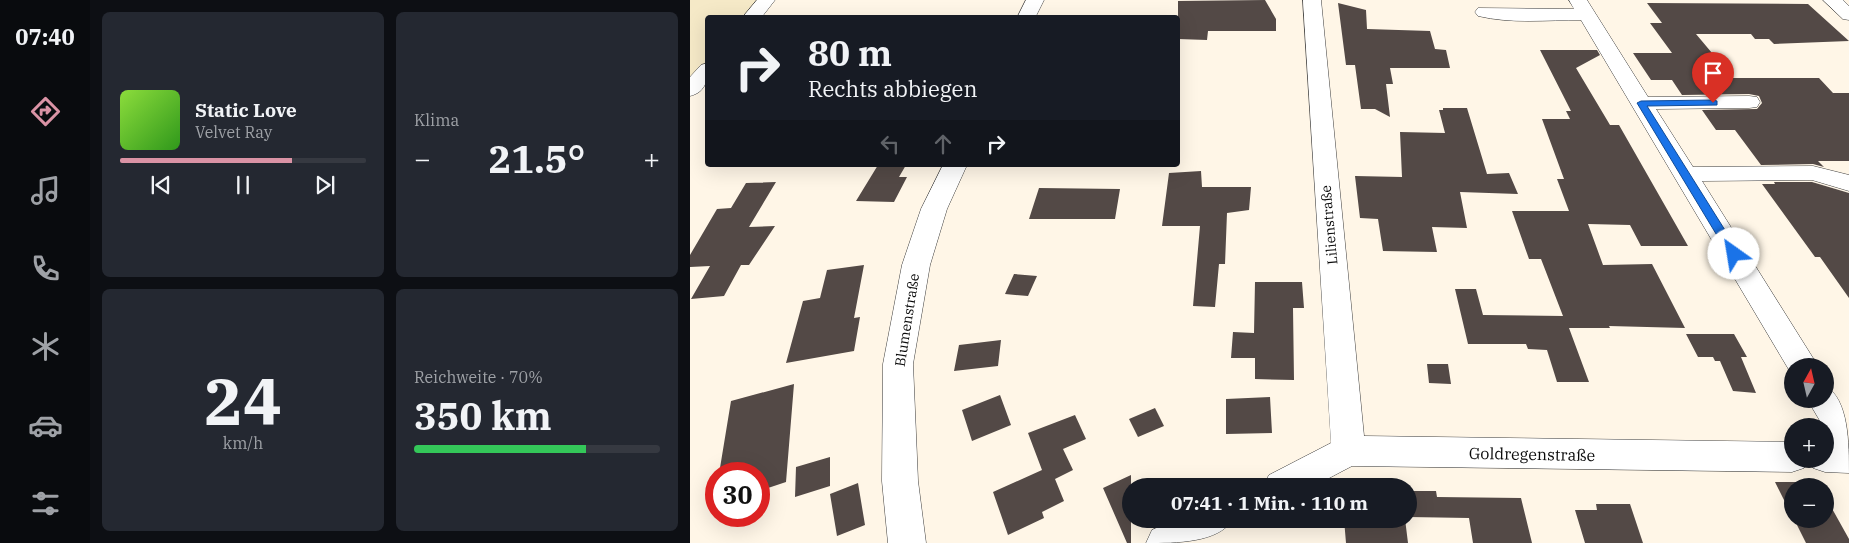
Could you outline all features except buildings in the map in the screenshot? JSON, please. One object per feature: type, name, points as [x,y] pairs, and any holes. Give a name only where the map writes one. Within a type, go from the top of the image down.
[{"type":"street","points":[[754,15],[766,0]]},
{"type":"street","points":[[1028,15],[1035,0]]},
{"type":"street","name":"Lilienstraße","points":[[1312,0],[1348,451]]},
{"type":"street","points":[[1832,0],[1849,15]]},
{"type":"street","points":[[1484,12],[1519,15],[1582,7],[1798,358]]},
{"type":"street","points":[[690,90],[705,72]]},
{"type":"street","points":[[1641,103],[1750,102]]},
{"type":"street","name":"Blumenstraße","points":[[907,543],[900,481],[901,421],[898,364],[916,265],[934,209],[954,167]]},
{"type":"street","points":[[1685,174],[1813,173],[1849,183]]},
{"type":"street","points":[[1829,408],[1849,440]]},
{"type":"street","name":"Goldregenstraße","points":[[1296,478],[1348,451],[1784,457]]},
{"type":"street","points":[[1834,458],[1849,458]]},
{"type":"street","points":[[1165,543],[1196,528]]},
{"type":"shaded area","points":[[690,0],[761,0],[748,15],[705,15],[705,63],[690,81]]},
{"type":"route","points":[[1713,103],[1641,103],[1734,254]]}]
